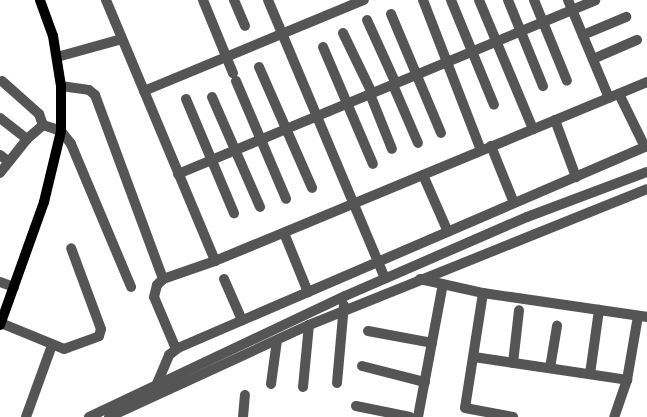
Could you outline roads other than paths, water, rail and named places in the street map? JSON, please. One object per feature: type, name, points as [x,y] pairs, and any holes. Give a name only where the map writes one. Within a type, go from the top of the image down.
[{"type":"main road","points":[[0,324],[44,202],[61,131],[61,86],[53,36],[40,0]]},
{"type":"street","points":[[106,0],[215,261]]},
{"type":"street","points":[[203,0],[286,199]]},
{"type":"street","points":[[234,0],[245,26]]},
{"type":"street","points":[[268,0],[318,115],[377,262],[385,278]]},
{"type":"street","points":[[144,91],[364,0]]},
{"type":"street","points":[[423,0],[481,150]]},
{"type":"street","points":[[451,0],[494,105]]},
{"type":"street","points":[[479,0],[533,129]]},
{"type":"street","points":[[508,0],[543,86]]},
{"type":"street","points":[[534,0],[567,81]]},
{"type":"street","points":[[178,174],[346,103],[447,64],[543,22],[570,5],[595,0]]},
{"type":"street","points":[[570,5],[609,98]]},
{"type":"street","points":[[391,14],[418,75],[441,133]]},
{"type":"street","points":[[583,35],[626,17]]},
{"type":"street","points":[[367,20],[418,144]]},
{"type":"street","points":[[343,33],[371,94],[392,149]]},
{"type":"street","points":[[56,57],[122,39]]},
{"type":"street","points":[[593,59],[637,40]]},
{"type":"street","points":[[323,47],[373,164]]},
{"type":"street","points":[[260,67],[312,188]]},
{"type":"street","points":[[2,81],[39,114],[43,125]]},
{"type":"street","points":[[176,349],[154,297],[157,285],[162,279],[215,261],[284,233],[647,82]]},
{"type":"street","points":[[61,86],[89,90],[95,95],[162,279]]},
{"type":"street","points":[[156,386],[170,355],[176,349],[646,146],[619,94]]},
{"type":"street","points":[[212,97],[260,207]]},
{"type":"street","points":[[186,99],[234,213]]},
{"type":"street","points":[[0,118],[27,140]]},
{"type":"street","points":[[556,120],[576,177]]},
{"type":"street","points":[[43,125],[61,131],[71,144],[131,287]]},
{"type":"street","points":[[0,173],[27,140],[43,125]]},
{"type":"street","points":[[491,146],[514,203]]},
{"type":"street","points":[[0,155],[9,162]]},
{"type":"street","points":[[109,417],[345,296],[527,217],[647,172]]},
{"type":"street","points":[[423,175],[448,232]]},
{"type":"street","points":[[625,180],[631,196]]},
{"type":"street","points":[[89,417],[156,386],[169,385],[421,279],[647,189]]},
{"type":"street","points":[[284,233],[308,292]]},
{"type":"street","points":[[0,324],[52,345],[68,349],[99,336],[101,332],[71,248]]},
{"type":"street","points":[[397,273],[483,293],[643,317],[627,380],[614,417]]},
{"type":"street","points":[[224,279],[242,320]]},
{"type":"street","points":[[0,282],[14,288]]},
{"type":"street","points":[[418,417],[443,284]]},
{"type":"street","points":[[483,293],[464,413],[507,416]]},
{"type":"street","points":[[337,383],[345,296]]},
{"type":"street","points":[[513,363],[519,310]]},
{"type":"street","points":[[590,374],[599,310]]},
{"type":"street","points":[[303,387],[309,325]]},
{"type":"street","points":[[550,368],[557,326]]},
{"type":"street","points":[[368,331],[432,343]]},
{"type":"street","points":[[271,384],[277,340]]},
{"type":"street","points":[[26,417],[52,345]]},
{"type":"street","points":[[474,356],[627,380]]},
{"type":"street","points":[[362,366],[425,382]]},
{"type":"street","points":[[243,417],[245,395]]},
{"type":"street","points":[[356,406],[410,417]]}]
